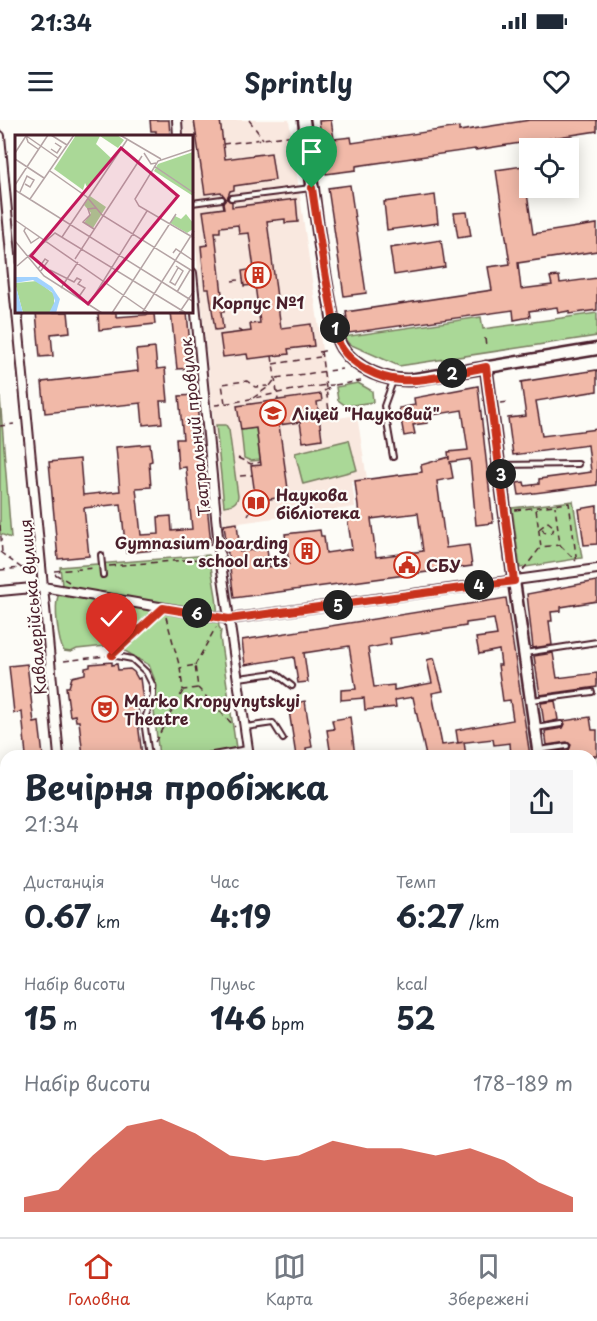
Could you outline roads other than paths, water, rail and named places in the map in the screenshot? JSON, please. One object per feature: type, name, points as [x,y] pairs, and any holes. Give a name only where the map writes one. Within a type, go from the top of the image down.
[{"type":"main road","points":[[304,120],[324,273],[340,346],[359,365],[393,380],[410,380],[597,349]]},
{"type":"main road","points":[[486,367],[538,750]]},
{"type":"street","points":[[177,120],[178,135]]},
{"type":"street","name":"Кавалерійська вулиця","points":[[0,136],[15,290]]},
{"type":"street","name":"Театральний провулок","points":[[194,294],[225,618],[238,678],[248,750]]},
{"type":"street","name":"Кавалерійська вулиця","points":[[17,314],[58,750]]},
{"type":"street","points":[[0,591],[43,587],[225,618],[597,569]]},
{"type":"lane","points":[[231,198],[312,188]]},
{"type":"lane","points":[[194,203],[222,199]]},
{"type":"lane","points":[[393,380],[384,406],[393,457]]},
{"type":"lane","points":[[500,465],[578,464]]},
{"type":"lane","points":[[101,555],[103,575]]},
{"type":"lane","points":[[148,750],[144,721],[153,696],[153,686],[146,672],[132,659],[112,655],[163,608]]},
{"type":"lane","points":[[524,653],[597,642]]},
{"type":"lane","points":[[238,678],[275,673],[292,686]]},
{"type":"lane","points":[[531,700],[592,692]]},
{"type":"lane","points":[[245,727],[273,723],[283,739]]},
{"type":"lane","points":[[535,728],[561,724]]},
{"type":"lane","points":[[550,750],[567,746]]},
{"type":"place","name":"Корпус №1","points":[[258,275]]},
{"type":"place","name":"Ліцей \"Науковий\"","points":[[273,413]]},
{"type":"place","name":"Наукова бібліотека","points":[[256,503]]},
{"type":"place","name":"Gymnasium boarding - school arts","points":[[307,551]]},
{"type":"place","name":"СБУ","points":[[407,565]]},
{"type":"place","name":"Marko Kropyvnytskyi Theatre","points":[[105,709]]}]
